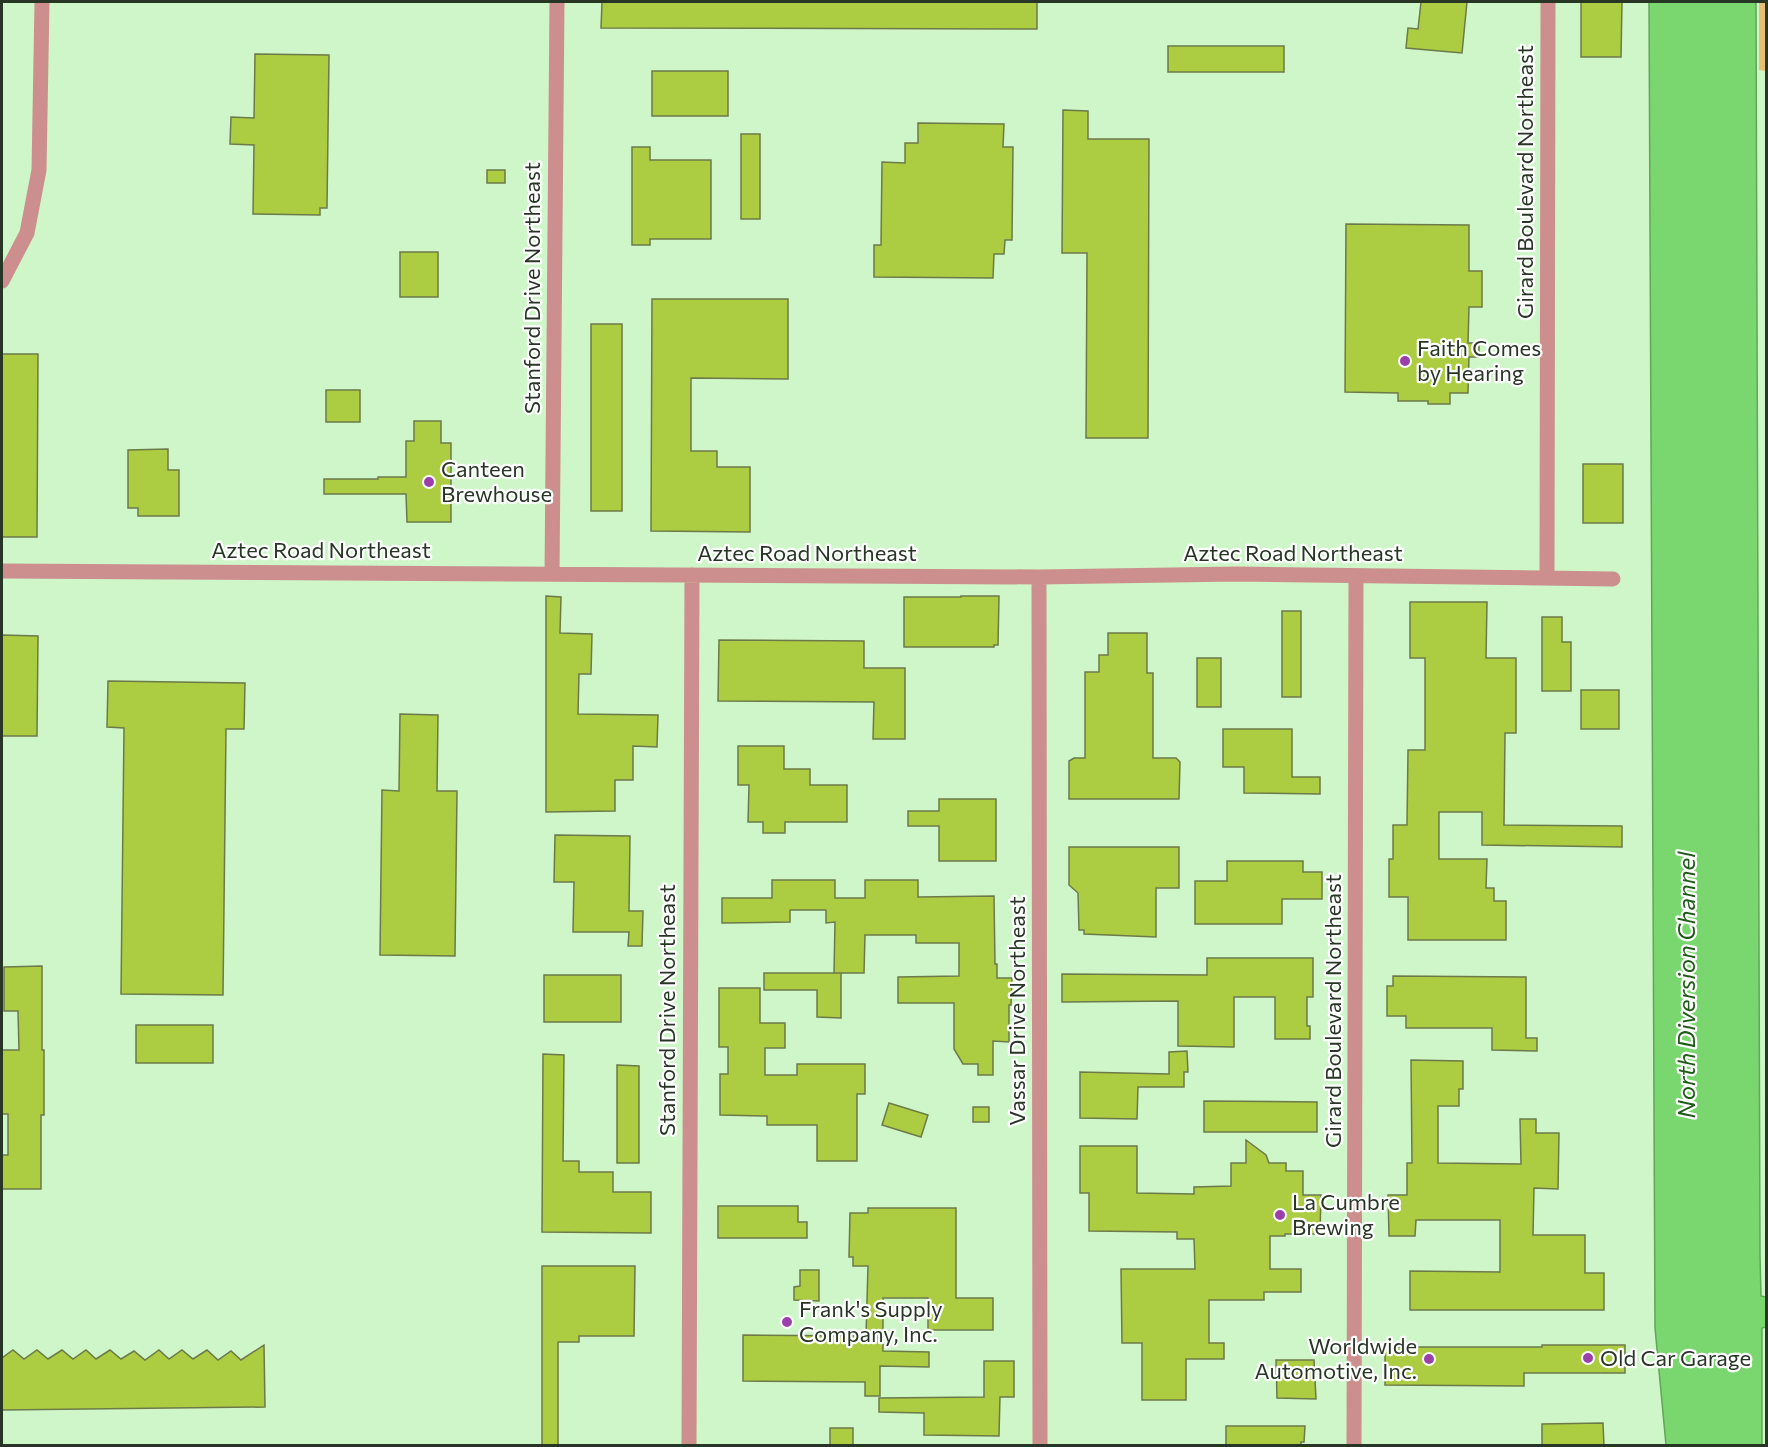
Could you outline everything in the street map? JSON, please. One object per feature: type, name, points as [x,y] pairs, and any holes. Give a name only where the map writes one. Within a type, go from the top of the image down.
[{"type":"street","points":[[2,281],[27,233],[39,170],[42,2]]},
{"type":"street","name":"Stanford Drive Northeast","points":[[552,574],[557,2]]},
{"type":"street","name":"Girard Boulevard Northeast","points":[[1547,578],[1548,2]]},
{"type":"street","name":"Aztec Road Northeast","points":[[2,571],[1039,577],[1227,574],[1613,579]]},
{"type":"street","name":"Stanford Drive Northeast","points":[[689,1446],[692,575]]},
{"type":"street","name":"Girard Boulevard Northeast","points":[[1354,1446],[1356,576]]},
{"type":"street","name":"Vassar Drive Northeast","points":[[1039,577],[1040,1446]]},
{"type":"shaded area","points":[[1759,2],[1766,2],[1766,71],[1759,70]]},
{"type":"water","name":"North Diversion Channel","points":[[1649,2],[1756,2],[1760,1255],[1761,1296],[1766,1297],[1766,1327],[1762,1328],[1762,1445],[1666,1445],[1655,1328]]},
{"type":"building","points":[[602,2],[1037,2],[1037,29],[601,28]]},
{"type":"building","points":[[1421,2],[1467,2],[1462,53],[1406,48],[1408,28],[1418,29]]},
{"type":"building","points":[[1581,2],[1622,2],[1621,57],[1581,57]]},
{"type":"building","points":[[1168,46],[1284,46],[1284,72],[1168,72]]},
{"type":"building","points":[[255,54],[329,55],[327,208],[320,208],[320,215],[253,214],[254,145],[230,144],[231,117],[254,118]]},
{"type":"building","points":[[652,71],[728,71],[728,116],[652,116]]},
{"type":"building","points":[[1063,110],[1088,111],[1088,139],[1149,139],[1148,438],[1086,438],[1087,253],[1062,253]]},
{"type":"building","points":[[918,123],[1004,124],[1003,147],[1013,147],[1012,240],[1005,240],[1004,254],[994,254],[993,278],[874,277],[874,245],[881,245],[882,162],[905,163],[905,143],[918,143]]},
{"type":"building","points":[[741,134],[760,134],[760,219],[741,219]]},
{"type":"building","points":[[632,147],[650,147],[650,160],[711,160],[711,239],[650,239],[650,245],[632,245]]},
{"type":"building","points":[[487,170],[505,170],[505,183],[487,183]]},
{"type":"building","points":[[1346,224],[1469,225],[1469,271],[1482,271],[1482,307],[1469,307],[1468,343],[1479,343],[1479,357],[1469,357],[1468,393],[1450,393],[1450,404],[1428,404],[1428,401],[1398,401],[1398,393],[1345,392]]},
{"type":"building","points":[[400,252],[438,252],[438,297],[400,297]]},
{"type":"building","points":[[652,299],[788,299],[788,379],[691,378],[691,451],[717,451],[717,467],[750,467],[750,532],[651,531]]},
{"type":"building","points":[[591,324],[622,324],[622,511],[591,511]]},
{"type":"building","points":[[2,354],[38,354],[37,537],[2,537]]},
{"type":"building","points":[[326,390],[360,390],[360,422],[326,422]]},
{"type":"building","name":"Canteen Brewhouse","points":[[414,421],[441,421],[441,443],[451,443],[451,522],[407,522],[406,494],[324,494],[324,479],[406,477],[406,441],[414,441]]},
{"type":"building","points":[[168,449],[168,470],[179,470],[179,516],[138,516],[138,508],[128,508],[128,450]]},
{"type":"building","points":[[1583,464],[1623,464],[1623,523],[1583,523]]},
{"type":"building","points":[[546,596],[561,597],[560,633],[592,634],[591,674],[579,674],[578,714],[658,715],[657,747],[633,746],[633,780],[615,780],[615,811],[546,812]]},
{"type":"building","points":[[999,596],[998,645],[994,647],[904,647],[904,597]]},
{"type":"building","points":[[1410,602],[1487,602],[1486,658],[1516,658],[1516,733],[1505,733],[1504,825],[1622,826],[1622,847],[1482,845],[1482,812],[1439,812],[1439,859],[1487,859],[1486,888],[1494,888],[1494,901],[1506,901],[1506,940],[1408,940],[1408,897],[1389,897],[1389,859],[1393,859],[1393,825],[1407,825],[1408,750],[1425,750],[1425,658],[1410,658]]},
{"type":"building","points":[[1282,611],[1301,611],[1301,697],[1282,697]]},
{"type":"building","points":[[1542,617],[1562,617],[1562,642],[1571,642],[1571,691],[1542,691]]},
{"type":"building","points":[[1108,633],[1147,633],[1147,673],[1153,673],[1153,758],[1176,758],[1180,762],[1179,799],[1069,799],[1069,761],[1074,758],[1085,758],[1085,672],[1099,672],[1099,655],[1108,655]]},
{"type":"building","points":[[2,635],[38,636],[37,736],[2,736]]},
{"type":"building","points":[[719,640],[864,641],[864,668],[905,668],[905,739],[873,739],[874,702],[718,701]]},
{"type":"building","points":[[1197,658],[1221,658],[1221,707],[1197,707]]},
{"type":"building","points":[[108,681],[245,683],[244,729],[226,729],[223,995],[121,994],[124,728],[107,727]]},
{"type":"building","points":[[1581,690],[1619,690],[1619,729],[1581,729]]},
{"type":"building","points":[[400,714],[438,715],[437,791],[457,791],[455,956],[380,955],[382,790],[399,791]]},
{"type":"building","points":[[1223,729],[1292,729],[1292,777],[1320,777],[1320,794],[1244,793],[1244,767],[1223,767]]},
{"type":"building","points":[[738,746],[784,746],[784,769],[810,769],[810,785],[847,785],[847,822],[785,822],[785,833],[763,833],[763,822],[748,822],[749,785],[738,785]]},
{"type":"building","points":[[939,799],[996,799],[996,861],[939,861],[939,826],[908,826],[908,811],[939,811]]},
{"type":"building","points":[[555,835],[630,836],[629,911],[643,911],[642,946],[628,946],[629,932],[573,932],[574,882],[554,882]]},
{"type":"building","points":[[1069,847],[1179,847],[1179,888],[1156,888],[1156,937],[1084,934],[1084,930],[1079,930],[1078,893],[1069,885]]},
{"type":"building","points":[[1227,861],[1303,861],[1303,872],[1322,872],[1322,899],[1282,899],[1282,924],[1195,924],[1195,881],[1227,881]]},
{"type":"building","points":[[772,880],[835,880],[835,898],[865,898],[865,880],[918,880],[918,897],[994,896],[997,978],[1012,978],[1009,1042],[993,1041],[993,1075],[978,1075],[978,1064],[963,1064],[954,1049],[954,1003],[898,1003],[898,977],[959,976],[959,943],[916,943],[916,935],[865,935],[864,973],[834,973],[835,922],[826,923],[826,910],[790,910],[790,922],[722,923],[722,898],[772,898]]},
{"type":"building","points":[[1207,958],[1313,958],[1313,997],[1307,997],[1307,1026],[1310,1026],[1310,1039],[1275,1039],[1275,997],[1234,997],[1234,1047],[1178,1046],[1178,1001],[1062,1002],[1062,974],[1207,975]]},
{"type":"building","points":[[42,966],[44,1115],[41,1115],[41,1189],[2,1189],[2,1155],[8,1155],[8,1114],[2,1114],[2,1050],[19,1050],[18,1011],[4,1011],[4,967]]},
{"type":"building","points":[[764,973],[841,973],[841,1018],[817,1017],[817,990],[764,990]]},
{"type":"building","points":[[544,975],[621,975],[621,1022],[544,1022]]},
{"type":"building","points":[[1393,976],[1526,977],[1526,1038],[1537,1038],[1537,1051],[1492,1050],[1492,1028],[1406,1028],[1406,1016],[1387,1016],[1387,986],[1393,986]]},
{"type":"building","points":[[719,988],[760,988],[760,1023],[785,1023],[785,1048],[765,1048],[765,1075],[797,1075],[797,1064],[865,1064],[865,1094],[857,1094],[857,1161],[817,1161],[817,1125],[767,1125],[767,1116],[720,1115],[720,1074],[728,1074],[728,1047],[719,1047]]},
{"type":"building","points":[[136,1025],[213,1025],[213,1063],[136,1063]]},
{"type":"building","points":[[1187,1051],[1188,1072],[1184,1072],[1184,1087],[1138,1087],[1137,1119],[1080,1118],[1080,1072],[1169,1074],[1169,1052]]},
{"type":"building","points":[[543,1054],[564,1055],[563,1161],[579,1161],[579,1172],[613,1172],[613,1192],[651,1192],[651,1233],[542,1232]]},
{"type":"building","points":[[1411,1060],[1463,1061],[1463,1089],[1459,1089],[1459,1106],[1438,1106],[1438,1163],[1521,1164],[1520,1119],[1536,1119],[1536,1133],[1559,1133],[1558,1189],[1534,1188],[1533,1235],[1585,1235],[1585,1273],[1604,1273],[1604,1310],[1410,1310],[1410,1271],[1500,1272],[1500,1220],[1416,1220],[1415,1236],[1389,1236],[1388,1195],[1407,1195],[1407,1163],[1412,1163]]},
{"type":"building","points":[[617,1065],[639,1066],[639,1163],[617,1163]]},
{"type":"building","points":[[1204,1101],[1317,1102],[1317,1132],[1204,1132]]},
{"type":"building","points":[[889,1103],[928,1115],[921,1137],[882,1125]]},
{"type":"building","points":[[973,1107],[989,1107],[989,1122],[973,1122]]},
{"type":"building","points":[[1246,1140],[1266,1155],[1269,1163],[1286,1163],[1286,1171],[1303,1171],[1303,1195],[1321,1195],[1320,1234],[1270,1236],[1270,1269],[1301,1269],[1301,1292],[1264,1292],[1264,1300],[1209,1300],[1209,1343],[1224,1343],[1224,1359],[1186,1359],[1186,1400],[1142,1400],[1142,1343],[1122,1343],[1121,1269],[1195,1269],[1194,1239],[1177,1239],[1177,1232],[1089,1231],[1089,1193],[1080,1193],[1080,1146],[1137,1146],[1137,1193],[1194,1194],[1194,1187],[1231,1186],[1231,1163],[1246,1163]]},
{"type":"building","points":[[718,1206],[798,1206],[798,1222],[807,1222],[807,1238],[718,1238]]},
{"type":"building","points":[[868,1208],[956,1208],[956,1298],[993,1298],[993,1330],[928,1330],[928,1298],[883,1298],[883,1351],[929,1352],[929,1367],[880,1366],[880,1396],[865,1396],[865,1382],[743,1381],[743,1335],[866,1336],[868,1266],[853,1266],[853,1257],[849,1257],[850,1213],[868,1213]]},
{"type":"building","points":[[542,1266],[635,1266],[634,1336],[579,1336],[579,1342],[558,1342],[558,1446],[542,1446]]},
{"type":"building","points":[[800,1270],[819,1270],[819,1301],[794,1300],[794,1287],[800,1286]]},
{"type":"building","points":[[264,1345],[265,1407],[2,1410],[2,1358],[13,1350],[24,1359],[37,1350],[48,1359],[62,1350],[73,1359],[86,1350],[96,1359],[110,1350],[121,1359],[134,1351],[145,1360],[159,1350],[169,1359],[182,1350],[193,1359],[207,1350],[218,1360],[231,1351],[241,1360]]},
{"type":"building","points":[[1542,1345],[1625,1345],[1625,1373],[1524,1373],[1524,1386],[1385,1385],[1385,1347],[1542,1347]]},
{"type":"building","points":[[1276,1360],[1314,1360],[1316,1399],[1277,1398]]},
{"type":"building","points":[[984,1361],[1014,1361],[1014,1397],[1000,1397],[999,1436],[924,1435],[924,1413],[879,1412],[879,1398],[984,1397]]},
{"type":"building","points":[[1603,1423],[1604,1446],[1542,1446],[1542,1424]]},
{"type":"building","points":[[1226,1426],[1305,1426],[1304,1442],[1301,1442],[1301,1446],[1226,1446]]},
{"type":"building","points":[[830,1428],[853,1428],[853,1446],[830,1446]]},
{"type":"place","name":"Faith Comes by Hearing","points":[[1405,361]]},
{"type":"place","name":"Canteen Brewhouse","points":[[429,482]]},
{"type":"place","name":"La Cumbre Brewing","points":[[1280,1215]]},
{"type":"place","name":"Frank's Supply Company, Inc.","points":[[787,1322]]},
{"type":"place","name":"Old Car Garage","points":[[1588,1358]]},
{"type":"place","name":"Worldwide Automotive, Inc.","points":[[1429,1359]]}]
